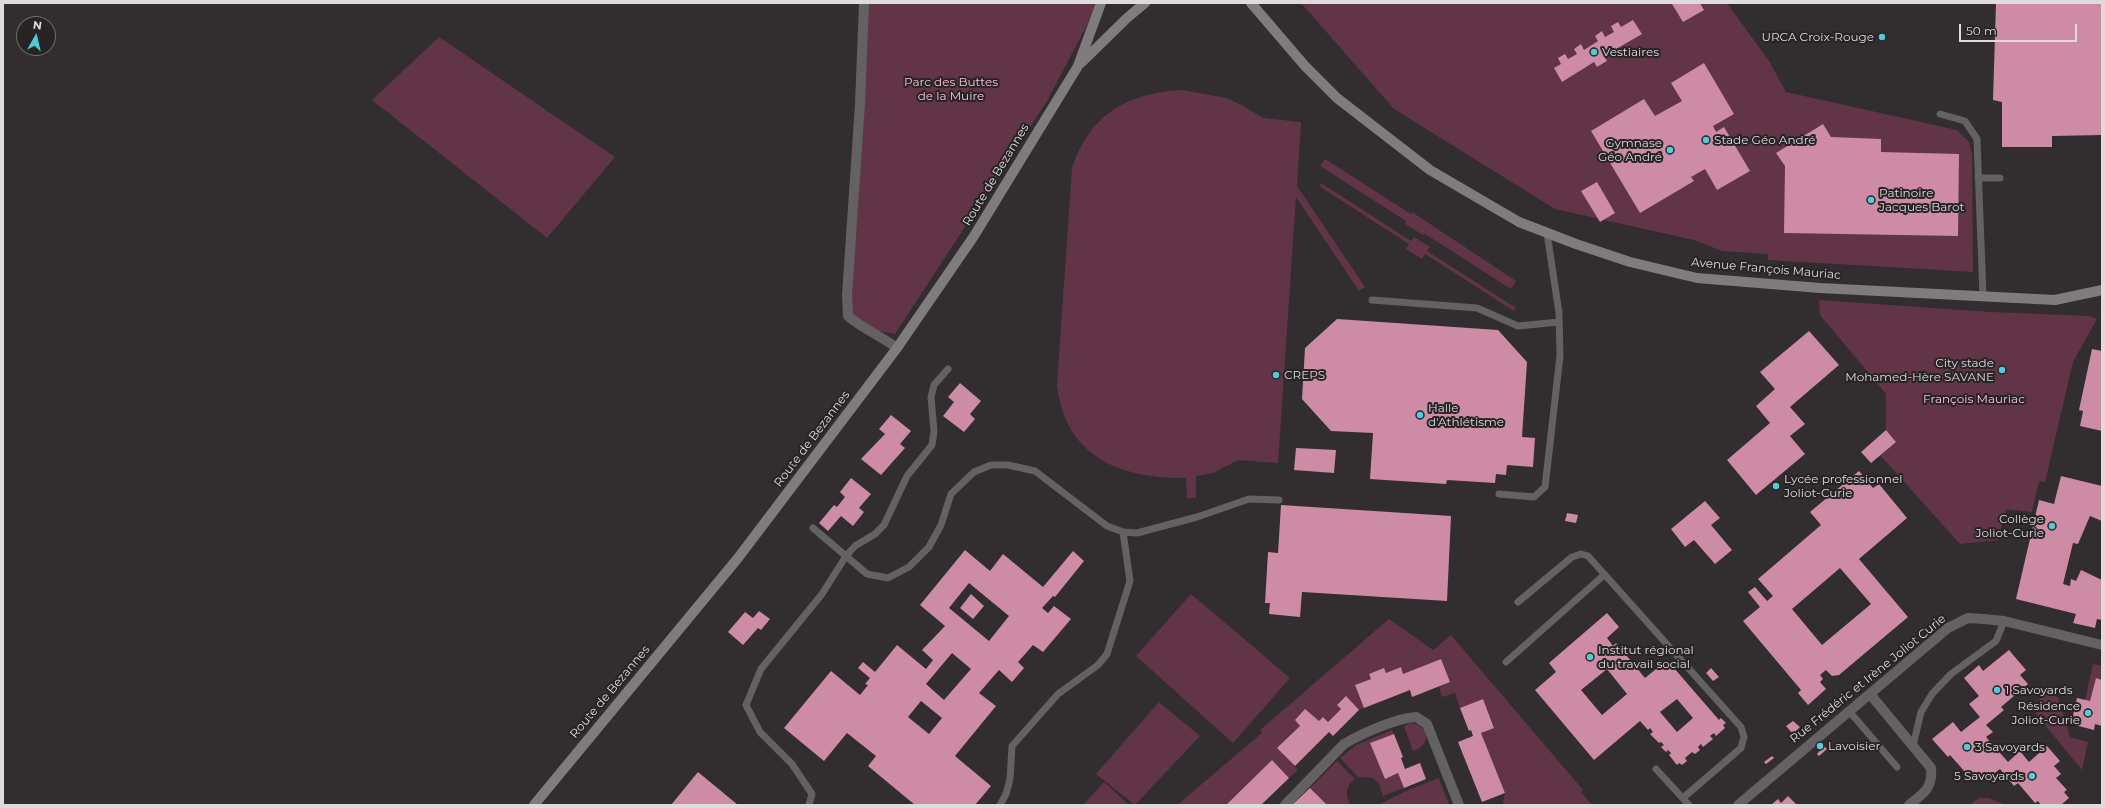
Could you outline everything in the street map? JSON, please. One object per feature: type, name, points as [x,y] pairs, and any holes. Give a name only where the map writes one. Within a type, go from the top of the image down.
[{"type":"street","points":[[864,3],[860,104],[847,295],[848,316],[859,325],[883,338],[897,348]]},
{"type":"street","name":"Route de Bezannes","points":[[534,805],[738,558],[897,348],[974,236],[1078,66],[1101,3]]},
{"type":"street","name":"Route de Bezannes","points":[[1078,66],[1127,18],[1145,3]]},
{"type":"street","name":"Avenue François Mauriac","points":[[1251,3],[1305,66],[1337,98],[1430,170],[1519,222],[1630,262],[1697,278],[1820,288],[2055,300],[2102,290]]},
{"type":"street","name":"Rue Frédéric et Irène Joliot Curie","points":[[1738,805],[1948,628],[1968,618],[2004,622],[2102,645]]},
{"type":"street","points":[[1870,694],[1931,768],[1932,780],[1925,792],[1909,805]]},
{"type":"street","points":[[1285,805],[1344,744],[1363,735],[1410,718],[1422,720],[1427,724],[1459,805]]},
{"type":"lane","points":[[1940,114],[1965,121],[1977,139],[1983,296]]},
{"type":"lane","points":[[1978,178],[2000,178]]},
{"type":"lane","points":[[1499,494],[1534,496],[1546,487],[1560,356],[1559,322],[1547,233]]},
{"type":"lane","points":[[1372,300],[1477,308],[1518,326],[1559,322]]},
{"type":"lane","points":[[809,805],[812,794],[792,764],[760,732],[746,705],[761,669],[822,594],[846,556],[855,546],[875,534],[884,525],[907,476],[932,445],[934,431],[931,397],[934,386],[948,369]]},
{"type":"lane","points":[[813,528],[867,574],[888,578],[909,567],[929,547],[941,525],[951,494],[974,472],[991,465],[1008,465],[1035,471],[1107,526],[1123,532],[1138,533],[1197,517],[1249,499],[1279,500]]},
{"type":"lane","points":[[1000,805],[1006,794],[1010,779],[1012,746],[1058,694],[1098,665],[1107,654],[1130,582],[1123,532]]},
{"type":"lane","points":[[1518,602],[1572,557],[1581,554],[1588,556],[1741,727],[1744,737],[1741,748],[1683,798]]},
{"type":"lane","points":[[1506,662],[1604,575]]},
{"type":"lane","points":[[1913,746],[1921,712],[1932,694],[1951,674],[1996,641],[2004,622]]},
{"type":"lane","points":[[1849,711],[1897,767]]},
{"type":"lane","points":[[1656,769],[1689,805]]},
{"type":"green space","name":"Parc des Buttes de la Muire","points":[[868,3],[1096,3],[1085,29],[1047,101],[895,334],[870,329],[853,317],[851,305]]},
{"type":"green space","name":"Stade Géo André","points":[[1301,3],[1727,3],[1769,61],[1786,92],[1957,130],[1969,142],[1972,154],[1973,272],[1768,260],[1768,254],[1722,251],[1694,240],[1555,209],[1394,109]]},
{"type":"green space","points":[[439,37],[615,157],[547,238],[372,100]]},
{"type":"green space","points":[[1182,90],[1226,98],[1242,105],[1263,118],[1301,122],[1297,186],[1365,287],[1359,291],[1296,197],[1278,463],[1238,460],[1213,473],[1196,476],[1196,498],[1187,498],[1186,478],[1140,474],[1119,468],[1100,459],[1084,446],[1071,430],[1062,410],[1057,385],[1072,168],[1080,149],[1089,133],[1100,120],[1113,110],[1144,96]]},
{"type":"green space","points":[[1325,159],[1411,214],[1412,212],[1516,281],[1511,289],[1425,234],[1423,235],[1405,224],[1406,221],[1320,166]]},
{"type":"green space","points":[[1321,183],[1411,241],[1414,237],[1430,247],[1427,251],[1516,308],[1514,311],[1425,254],[1422,259],[1406,249],[1409,244],[1319,186]]},
{"type":"green space","name":"François Mauriac","points":[[1819,300],[1991,312],[2089,316],[2097,319],[2073,362],[2045,482],[2039,481],[2032,512],[2006,509],[1998,540],[1960,544],[1880,455],[1896,442],[1886,430],[1886,394],[1820,315]]},
{"type":"green space","points":[[1191,594],[1290,678],[1233,743],[1136,656]]},
{"type":"green space","points":[[1389,619],[1433,650],[1451,635],[1583,790],[1581,792],[1592,805],[1505,805],[1503,803],[1505,793],[1481,733],[1494,727],[1483,699],[1460,708],[1455,693],[1442,697],[1439,687],[1450,682],[1441,659],[1403,674],[1400,667],[1386,673],[1369,674],[1371,679],[1355,685],[1364,708],[1359,710],[1346,697],[1337,705],[1341,709],[1328,722],[1323,717],[1319,721],[1305,710],[1295,720],[1300,726],[1278,748],[1298,770],[1289,778],[1272,760],[1226,805],[1177,805],[1262,733],[1260,730]]},
{"type":"green space","points":[[2093,664],[2102,666],[2102,680],[2096,678],[2090,701],[2085,700]]},
{"type":"green space","points":[[2041,693],[2058,697],[2070,737],[2088,742],[2082,770],[2036,714]]},
{"type":"green space","points":[[1159,702],[1200,736],[1135,805],[1096,774]]},
{"type":"green space","points":[[1411,723],[1422,728],[1426,736],[1426,740],[1423,745],[1413,751],[1404,726]]},
{"type":"green space","points":[[1392,730],[1394,734],[1370,743],[1385,778],[1398,773],[1404,788],[1383,796],[1379,784],[1373,778],[1358,777],[1340,758],[1356,745]]},
{"type":"green space","points":[[1337,761],[1355,779],[1348,787],[1347,791],[1347,798],[1351,805],[1327,805],[1310,788]]},
{"type":"green space","points":[[1439,778],[1449,805],[1378,805],[1406,791]]},
{"type":"green space","points":[[1104,782],[1129,805],[1083,805]]},
{"type":"green space","points":[[1979,798],[1989,798],[2006,805],[1969,805]]},
{"type":"building","points":[[1700,3],[1704,10],[1683,22],[1672,4]]},
{"type":"building","points":[[1996,3],[2102,3],[2102,135],[2052,136],[2052,147],[2002,147],[2002,102],[1993,100]]},
{"type":"building","name":"Vestiaires","points":[[1633,20],[1642,34],[1604,56],[1607,61],[1597,67],[1594,62],[1562,82],[1554,68],[1561,64],[1558,58],[1565,54],[1568,59],[1577,54],[1574,49],[1581,44],[1584,50],[1598,41],[1595,36],[1602,31],[1605,37],[1614,32],[1611,26],[1618,22],[1621,27]]},
{"type":"building","name":"Gymnase Géo André","points":[[1704,63],[1734,114],[1713,126],[1716,132],[1724,127],[1750,171],[1717,190],[1705,169],[1691,177],[1694,181],[1640,213],[1591,131],[1644,99],[1655,116],[1682,101],[1671,83]]},
{"type":"building","name":"Patinoire Jacques Barot","points":[[1823,124],[1831,137],[1881,139],[1881,152],[1959,154],[1958,236],[1784,233],[1785,166],[1776,153]]},
{"type":"building","points":[[1597,182],[1615,213],[1600,222],[1581,191]]},
{"type":"building","name":"Halle d'Athlétisme","points":[[1337,319],[1498,330],[1527,362],[1522,437],[1535,438],[1533,467],[1507,465],[1506,475],[1496,474],[1495,483],[1447,480],[1446,484],[1370,479],[1373,433],[1331,431],[1302,399],[1305,348]]},
{"type":"building","points":[[1809,331],[1839,365],[1790,407],[1805,424],[1790,436],[1805,454],[1756,495],[1727,460],[1770,423],[1756,406],[1775,389],[1760,372]]},
{"type":"building","points":[[2092,349],[2102,351],[2102,431],[2080,426],[2083,411],[2079,410]]},
{"type":"building","points":[[960,383],[981,401],[970,414],[975,419],[964,432],[943,416],[954,402],[948,397]]},
{"type":"building","points":[[891,415],[911,431],[900,444],[905,448],[881,475],[861,459],[885,434],[879,429]]},
{"type":"building","points":[[1886,430],[1896,442],[1871,463],[1861,452]]},
{"type":"building","points":[[1296,448],[1336,450],[1334,473],[1294,470]]},
{"type":"building","points":[[1859,471],[1873,488],[1879,484],[1907,518],[1859,559],[1908,617],[1839,675],[1832,676],[1826,670],[1820,675],[1823,679],[1820,682],[1826,689],[1808,705],[1798,693],[1801,690],[1743,621],[1760,607],[1748,592],[1755,587],[1767,601],[1773,596],[1758,579],[1821,525],[1810,512]],"holes":[[[1840,568],[1871,604],[1822,645],[1792,609]]]},
{"type":"building","points":[[2061,476],[2102,486],[2102,521],[2090,516],[2078,544],[2073,543],[2063,584],[2070,586],[2071,579],[2076,581],[2081,570],[2102,580],[2102,620],[2097,619],[2095,628],[2073,623],[2076,614],[2016,599],[2039,500],[2054,504]]},
{"type":"building","points":[[851,478],[871,494],[859,508],[864,512],[853,526],[841,516],[828,531],[819,523],[834,505],[837,507],[845,497],[840,492]]},
{"type":"building","points":[[1705,501],[1720,518],[1711,525],[1732,550],[1715,564],[1694,540],[1685,547],[1671,529]]},
{"type":"building","points":[[1281,505],[1451,516],[1447,601],[1302,592],[1300,617],[1269,614],[1270,603],[1265,603],[1268,552],[1278,553]]},
{"type":"building","points":[[1567,513],[1578,515],[1576,523],[1565,521]]},
{"type":"building","points":[[965,550],[990,571],[1003,554],[1043,587],[1073,551],[1084,561],[1055,597],[1053,596],[1042,608],[1048,613],[1054,606],[1071,619],[1043,652],[1033,645],[1018,662],[1024,668],[1012,682],[999,670],[979,693],[996,706],[955,756],[991,786],[975,805],[915,805],[868,766],[876,756],[847,733],[824,761],[784,728],[831,671],[860,695],[868,685],[865,684],[870,678],[858,668],[863,662],[875,672],[897,645],[926,669],[933,660],[922,650],[945,626],[920,605]],"holes":[[[969,583],[1009,616],[989,641],[949,608]],[[952,653],[971,669],[944,700],[926,684]],[[921,701],[942,718],[929,734],[908,717]]]},
{"type":"building","points":[[971,594],[984,606],[973,619],[960,608]]},
{"type":"building","points":[[759,611],[770,619],[761,630],[758,628],[743,645],[728,632],[745,612],[753,618]]},
{"type":"building","points":[[1607,613],[1619,627],[1607,638],[1613,646],[1616,643],[1645,678],[1667,660],[1719,720],[1721,718],[1726,723],[1723,725],[1725,728],[1716,736],[1714,733],[1710,736],[1713,739],[1703,747],[1701,744],[1698,747],[1700,750],[1695,754],[1692,752],[1685,758],[1687,761],[1682,765],[1679,763],[1677,765],[1669,755],[1671,753],[1668,750],[1666,752],[1661,747],[1664,745],[1661,742],[1659,743],[1650,734],[1653,732],[1650,728],[1648,730],[1640,721],[1594,760],[1535,690],[1556,672],[1549,663]],"holes":[[[1607,669],[1627,694],[1602,715],[1581,690]],[[1677,699],[1693,718],[1677,732],[1660,712]]]},
{"type":"building","points":[[2009,650],[2026,670],[2020,675],[2028,684],[2001,707],[2004,710],[1986,725],[1993,732],[1986,737],[2008,762],[2020,751],[2029,762],[2047,746],[2060,761],[2054,766],[2061,774],[2056,778],[2067,790],[2064,792],[2069,798],[2061,805],[2041,805],[2038,801],[2035,803],[2018,783],[2014,786],[2000,769],[1987,779],[1982,774],[1973,781],[1950,755],[1948,757],[1932,739],[1953,722],[1961,732],[1980,717],[1969,704],[1979,696],[1964,678],[1979,665],[1983,671]]},
{"type":"building","points":[[1441,659],[1450,682],[1412,697],[1410,690],[1364,708],[1355,685],[1371,679],[1369,674],[1384,668],[1386,673],[1401,667],[1403,674]]},
{"type":"building","points":[[1711,668],[1719,677],[1713,681],[1706,673]]},
{"type":"building","name":"Résidence Joliot-Curie","points":[[2096,678],[2102,680],[2102,726],[2095,724],[2094,730],[2071,724],[2077,698],[2090,701]]},
{"type":"building","points":[[1346,696],[1359,710],[1333,736],[1329,732],[1295,766],[1277,748],[1300,726],[1295,720],[1305,709],[1319,721],[1323,717],[1328,722],[1341,709],[1337,705]]},
{"type":"building","points":[[1483,699],[1494,728],[1481,733],[1505,793],[1482,802],[1458,742],[1473,736],[1471,730],[1469,731],[1460,708]]},
{"type":"building","points":[[1793,721],[1800,727],[1793,734],[1786,726]]},
{"type":"building","points":[[1394,734],[1403,757],[1401,758],[1405,769],[1420,763],[1426,779],[1404,788],[1398,773],[1385,779],[1370,743]]},
{"type":"building","points":[[1824,746],[1827,749],[1819,756],[1817,754]]},
{"type":"building","points":[[1772,756],[1774,758],[1766,764],[1764,762]]},
{"type":"building","points":[[1272,760],[1289,778],[1286,781],[1261,805],[1226,805]]},
{"type":"building","points":[[698,772],[738,805],[671,805]]},
{"type":"building","points":[[1310,788],[1327,805],[1292,805]]},
{"type":"building","points":[[1788,796],[1797,805],[1771,805],[1778,799],[1781,803]]},
{"type":"place","name":"URCA Croix-Rouge","points":[[1882,37]]},
{"type":"place","name":"Vestiaires","points":[[1594,52]]},
{"type":"place","name":"Stade Géo André","points":[[1706,140]]},
{"type":"place","name":"Gymnase Géo André","points":[[1670,150]]},
{"type":"place","name":"Patinoire Jacques Barot","points":[[1871,200]]},
{"type":"place","name":"City stade Mohamed-Hère SAVANE","points":[[2002,370]]},
{"type":"place","name":"CREPS","points":[[1276,375]]},
{"type":"place","name":"Halle d'Athlétisme","points":[[1420,415]]},
{"type":"place","name":"Lycée professionnel Joliot-Curie","points":[[1776,486]]},
{"type":"place","name":"Collège Joliot-Curie","points":[[2052,526]]},
{"type":"place","name":"Institut régional du travail social","points":[[1590,657]]},
{"type":"place","name":"1 Savoyards","points":[[1997,690]]},
{"type":"place","name":"Résidence Joliot-Curie","points":[[2088,713]]},
{"type":"place","name":"Lavoisier","points":[[1820,746]]},
{"type":"place","name":"3 Savoyards","points":[[1967,747]]},
{"type":"place","name":"5 Savoyards","points":[[2032,776]]}]
